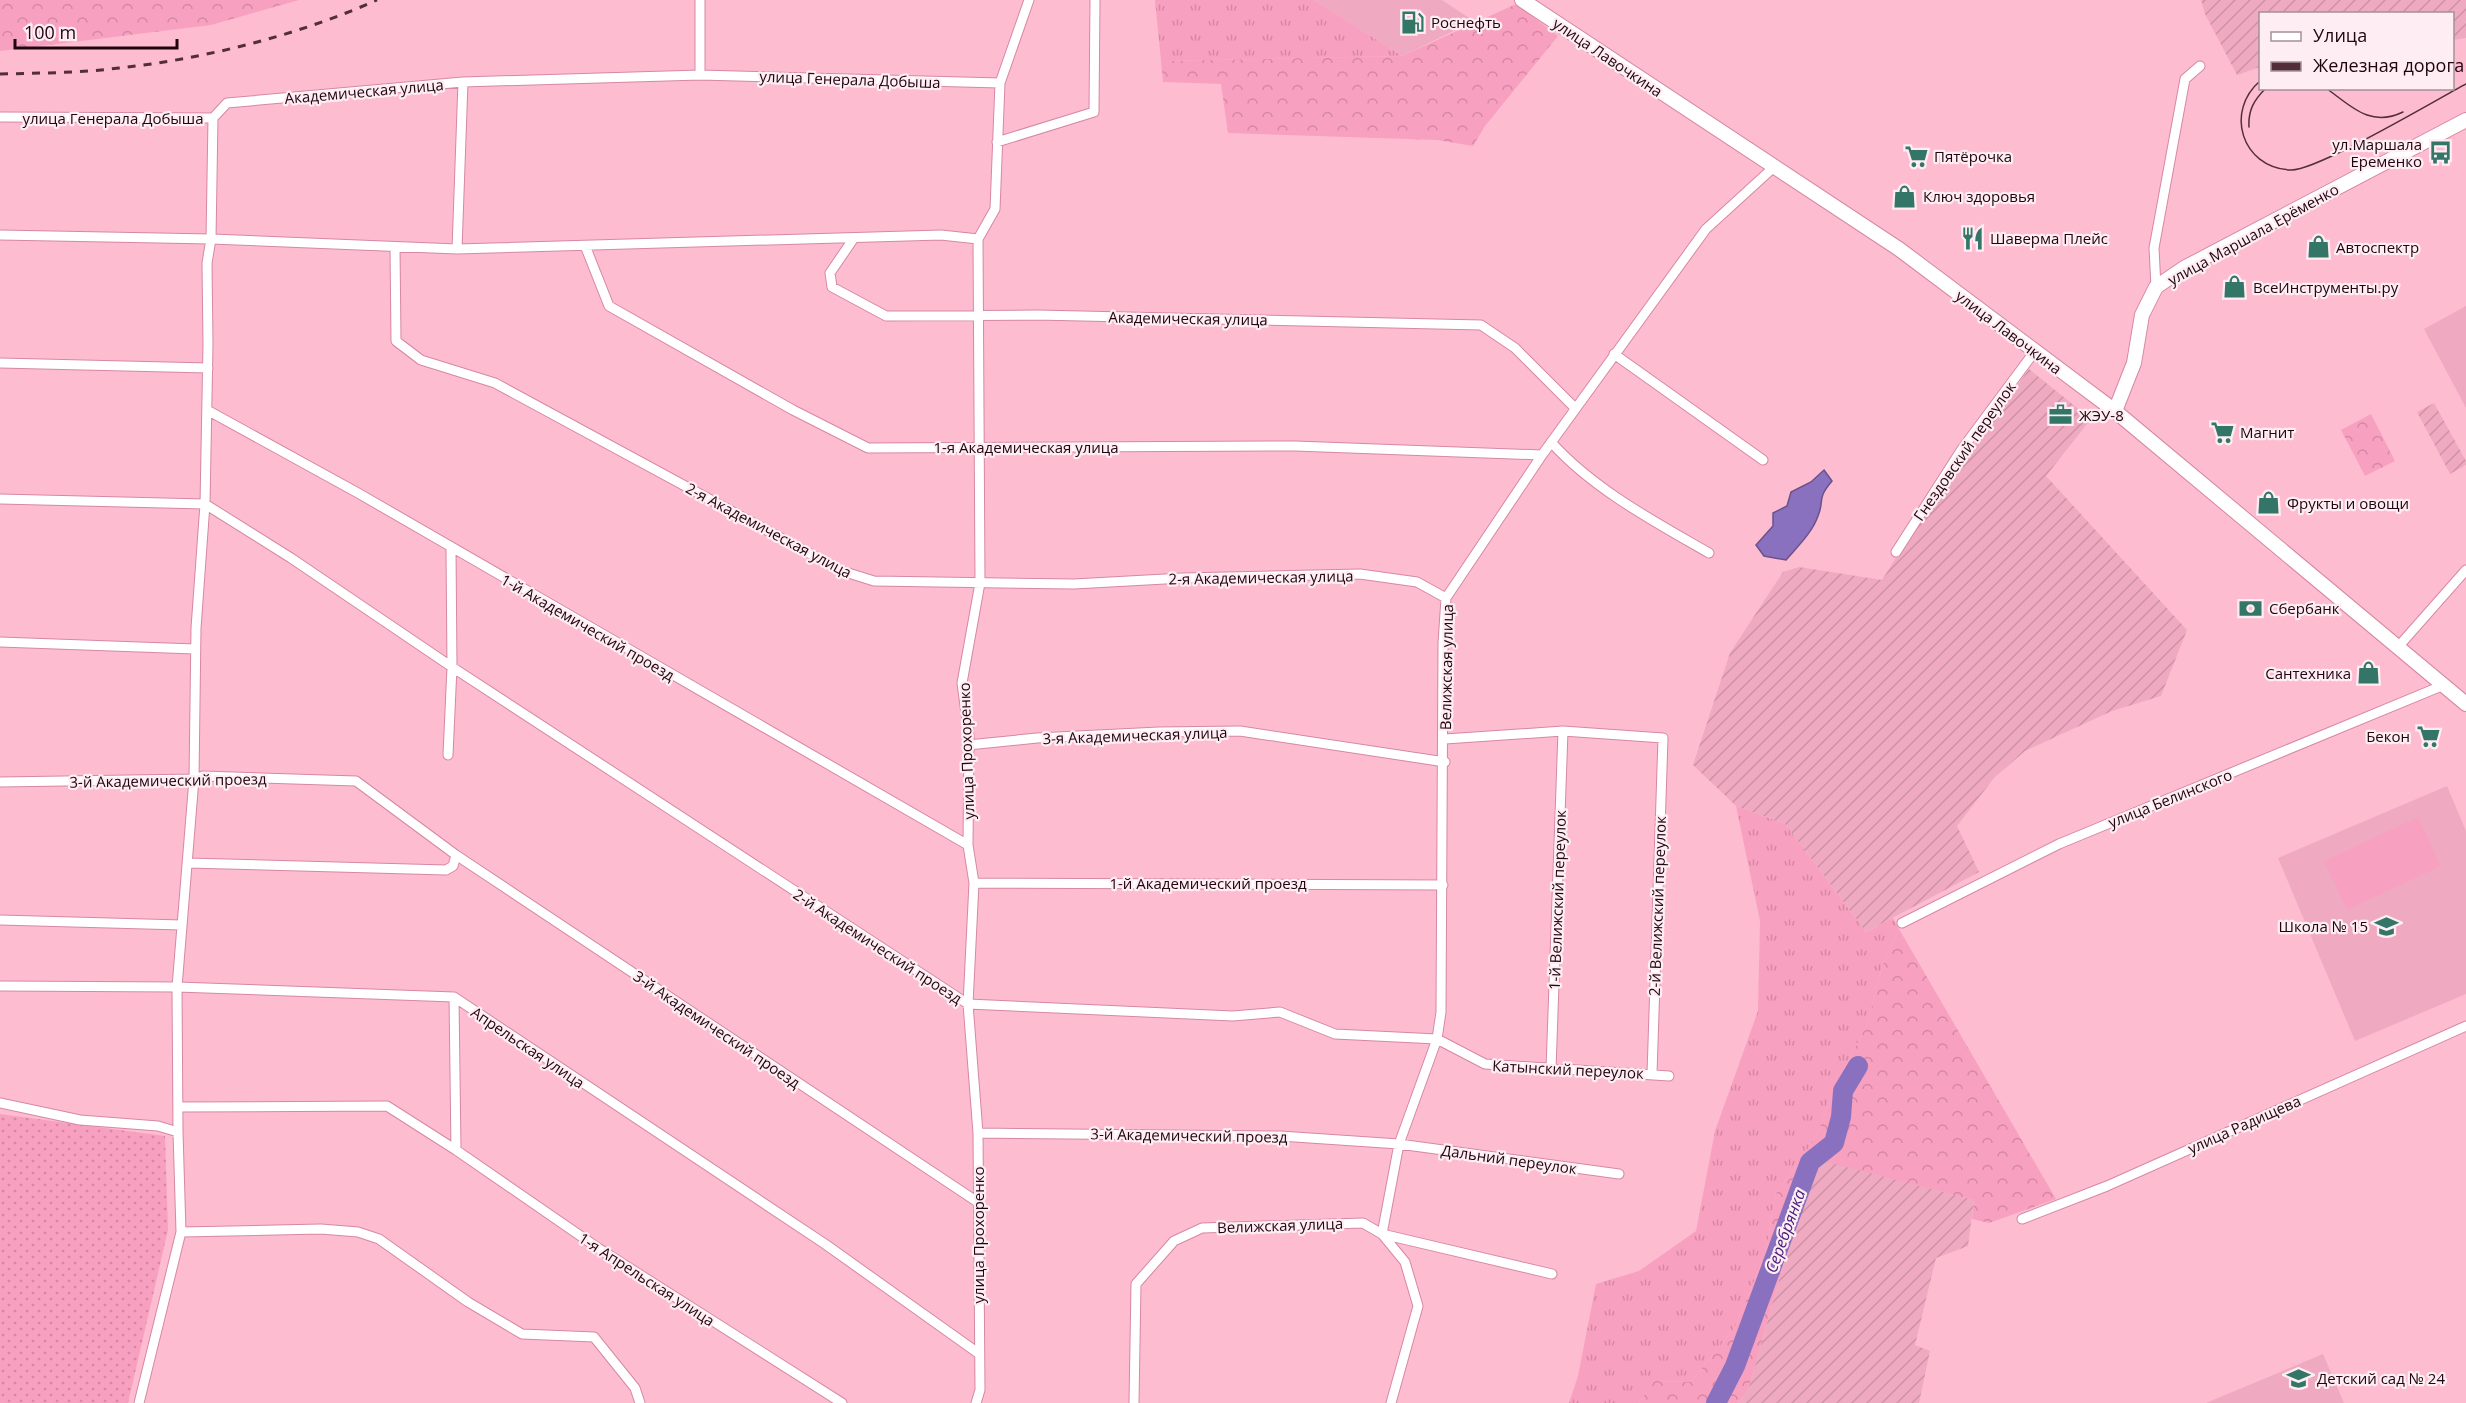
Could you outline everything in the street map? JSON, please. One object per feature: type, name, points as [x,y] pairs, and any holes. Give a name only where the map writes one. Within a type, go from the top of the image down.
[{"type":"main road","name":"улица Лавочкина","points":[[1522,0],[1899,249],[2115,411],[2466,704]]},
{"type":"main road","name":"улица Маршала Ерёменко","points":[[2115,411],[2134,363],[2142,315],[2156,287],[2184,268],[2466,120]]},
{"type":"street","points":[[700,0],[700,75]]},
{"type":"street","name":"улица Прохоренко","points":[[976,1403],[980,1390],[978,1133],[968,1004],[974,883],[968,845],[968,746],[962,683],[980,583],[978,239],[995,209],[1000,83],[1029,0]]},
{"type":"street","points":[[998,142],[1094,112],[1095,0]]},
{"type":"street","points":[[2156,287],[2154,248],[2186,79],[2200,66]]},
{"type":"street","name":"улица Генерала Добыша","points":[[463,82],[700,75],[1000,83]]},
{"type":"street","name":"Академическая улица","points":[[213,118],[227,103],[463,82],[457,249]]},
{"type":"street","name":"улица Генерала Добыша","points":[[0,117],[213,118],[211,239],[207,263],[208,368],[205,504],[195,649],[194,779],[177,987],[181,1232],[139,1403]]},
{"type":"street","name":"Велижская улица","points":[[1382,1234],[1399,1144],[1437,1039],[1441,1012],[1445,739],[1443,643],[1446,598],[1551,442],[1706,229],[1773,167]]},
{"type":"street","points":[[0,235],[211,239],[457,249],[586,248],[941,235],[978,239]]},
{"type":"street","name":"Академическая улица","points":[[854,238],[830,273],[832,287],[886,316],[977,315],[1481,325],[1515,348],[1575,408]]},
{"type":"street","name":"2-я Академическая улица","points":[[395,247],[396,341],[421,360],[495,383],[842,571],[874,581],[1074,584],[1183,578],[1360,574],[1417,582],[1446,598]]},
{"type":"street","name":"1-я Академическая улица","points":[[586,248],[609,306],[793,410],[868,448],[1295,446],[1542,455]]},
{"type":"street","name":"Гнездовский переулок","points":[[1896,552],[1962,449],[2035,351]]},
{"type":"street","points":[[1614,354],[1763,460]]},
{"type":"street","points":[[0,363],[208,368]]},
{"type":"street","name":"1-й Академический проезд","points":[[207,411],[358,493],[968,845]]},
{"type":"street","points":[[1551,442],[1563,456],[1629,505],[1709,553]]},
{"type":"street","points":[[0,499],[205,504]]},
{"type":"street","name":"2-й Академический проезд","points":[[205,504],[291,558],[452,667],[968,1004],[1233,1016],[1280,1012],[1335,1034],[1437,1039]]},
{"type":"street","points":[[448,755],[452,667],[452,549]]},
{"type":"street","points":[[2398,647],[2466,570]]},
{"type":"street","points":[[0,642],[195,649]]},
{"type":"street","name":"улица Белинского","points":[[1902,923],[2059,843],[2444,685]]},
{"type":"street","name":"3-я Академическая улица","points":[[968,746],[1037,738],[1240,731],[1444,762]]},
{"type":"street","points":[[1445,739],[1563,731]]},
{"type":"street","name":"2-й Велижский переулок","points":[[1563,731],[1663,738],[1652,1074]]},
{"type":"street","name":"1-й Велижский переулок","points":[[1551,1069],[1563,731]]},
{"type":"street","name":"3-й Академический проезд","points":[[0,782],[194,779],[203,776],[356,781],[456,855],[979,1203]]},
{"type":"street","points":[[187,863],[446,870],[453,866],[456,855]]},
{"type":"street","name":"1-й Академический проезд","points":[[974,883],[1443,885]]},
{"type":"street","points":[[0,920],[182,925]]},
{"type":"street","points":[[0,986],[177,987],[454,997],[456,1150]]},
{"type":"street","name":"Апрельская улица","points":[[454,997],[825,1244],[978,1353]]},
{"type":"street","name":"улица Радищева","points":[[2022,1219],[2107,1186],[2466,1026]]},
{"type":"street","name":"Катынский переулок","points":[[1437,1039],[1485,1064],[1669,1076]]},
{"type":"street","points":[[0,1103],[80,1120],[158,1126],[178,1132]]},
{"type":"street","name":"1-я Апрельская улица","points":[[178,1107],[387,1106],[456,1150],[598,1248],[842,1403]]},
{"type":"street","name":"3-й Академический проезд","points":[[978,1133],[1280,1136],[1399,1144]]},
{"type":"street","name":"Дальний переулок","points":[[1399,1144],[1619,1174]]},
{"type":"street","name":"Велижская улица","points":[[1134,1403],[1136,1284],[1174,1241],[1202,1228],[1363,1222],[1382,1234],[1405,1262],[1418,1306],[1391,1403]]},
{"type":"street","points":[[181,1232],[321,1228],[358,1232],[379,1239],[468,1302],[522,1334],[594,1337],[635,1388],[640,1403]]},
{"type":"street","name":"Велижская улица","points":[[1382,1234],[1552,1274]]},
{"type":"shaded area","points":[[1314,0],[1442,0],[1474,21],[1402,56]]},
{"type":"shaded area","points":[[2201,0],[2466,0],[2466,38],[2454,40],[2454,12],[2259,12],[2259,67],[2237,75],[2205,14]]},
{"type":"shaded area","points":[[2466,306],[2466,408],[2424,329]]},
{"type":"shaded area","points":[[2029,369],[2091,419],[2046,476],[2187,630],[2161,696],[2112,711],[2025,751],[1994,778],[1957,826],[1979,872],[1866,932],[1785,824],[1736,806],[1693,765],[1730,653],[1783,572],[1799,567],[1882,580],[1915,528]]},
{"type":"shaded area","points":[[2434,403],[2466,461],[2466,465],[2450,474],[2417,412]]},
{"type":"shaded area","points":[[1824,470],[1832,481],[1822,496],[1818,516],[1808,534],[1786,560],[1764,556],[1756,545],[1773,526],[1773,513],[1787,506],[1791,492],[1811,482]]},
{"type":"shaded area","name":"Школа № 15","points":[[2447,786],[2466,831],[2466,994],[2355,1041],[2278,858]]},
{"type":"shaded area","points":[[1823,1160],[1974,1200],[1968,1246],[1936,1258],[1915,1345],[1930,1351],[1919,1403],[1737,1403],[1748,1390],[1807,1181]]},
{"type":"shaded area","name":"Детский сад № 24","points":[[2323,1354],[2344,1403],[2206,1403]]},
{"type":"green space","points":[[0,0],[299,0],[211,25],[0,51]]},
{"type":"green space","points":[[1155,0],[1314,0],[1402,56],[1161,61]]},
{"type":"green space","points":[[1516,4],[1558,36],[1485,126],[1473,146],[1437,140],[1228,133],[1221,84],[1163,82],[1161,61],[1402,56]]},
{"type":"green space","points":[[2371,414],[2395,461],[2365,476],[2341,430]]},
{"type":"green space","points":[[1736,806],[1785,824],[1866,932],[1893,918],[1899,929],[1882,967],[1867,1025],[1833,1090],[1819,1130],[1803,1157],[1775,1195],[1766,1252],[1735,1327],[1691,1382],[1654,1381],[1639,1403],[1569,1403],[1578,1376],[1596,1284],[1639,1271],[1696,1231],[1715,1131],[1758,1011],[1760,921]]},
{"type":"green space","points":[[2418,817],[2441,866],[2347,910],[2324,861]]},
{"type":"green space","points":[[1899,929],[2056,1199],[1989,1223],[1972,1219],[1974,1200],[1823,1161],[1807,1181],[1748,1390],[1737,1403],[1639,1403],[1654,1381],[1691,1382],[1735,1327],[1766,1252],[1775,1195],[1803,1157],[1819,1130],[1833,1090],[1867,1025],[1882,967]]},
{"type":"green space","points":[[0,1114],[165,1136],[168,1230],[128,1403],[0,1403]]},
{"type":"waterway","name":"Серебрянка","points":[[1716,1403],[1735,1366],[1810,1162],[1834,1143],[1841,1117],[1843,1091],[1858,1066]]},
{"type":"tram line","points":[[2259,82],[2249,93],[2243,107],[2241,122],[2244,136],[2250,148],[2260,159],[2273,167],[2290,170],[2304,168],[2349,148],[2466,84]]},
{"type":"tram line","points":[[2249,127],[2253,106],[2264,90]]},
{"type":"tram line","points":[[2329,90],[2353,108],[2371,116],[2381,118],[2403,112]]},
{"type":"railway","points":[[0,74],[90,71],[151,64],[217,52],[284,35],[377,0]]},
{"type":"place","name":"Роснефть","points":[[1413,22]]},
{"type":"place","name":"ул.Маршала Еременко","points":[[2440,153]]},
{"type":"place","name":"Пятёрочка","points":[[1916,156]]},
{"type":"place","name":"Ключ здоровья","points":[[1905,196]]},
{"type":"place","name":"Шаверма Плейс","points":[[1972,238]]},
{"type":"place","name":"Автоспектр","points":[[2318,247]]},
{"type":"place","name":"ВсеИнструменты.ру","points":[[2235,287]]},
{"type":"place","name":"ЖЭУ-8","points":[[2061,415]]},
{"type":"place","name":"Магнит","points":[[2222,432]]},
{"type":"place","name":"Фрукты и овощи","points":[[2269,503]]},
{"type":"place","name":"Сбербанк","points":[[2251,608]]},
{"type":"place","name":"Сантехника","points":[[2369,673]]},
{"type":"place","name":"Бекон","points":[[2428,736]]},
{"type":"place","name":"Школа № 15","points":[[2386,926]]},
{"type":"place","name":"Детский сад № 24","points":[[2299,1378]]}]
